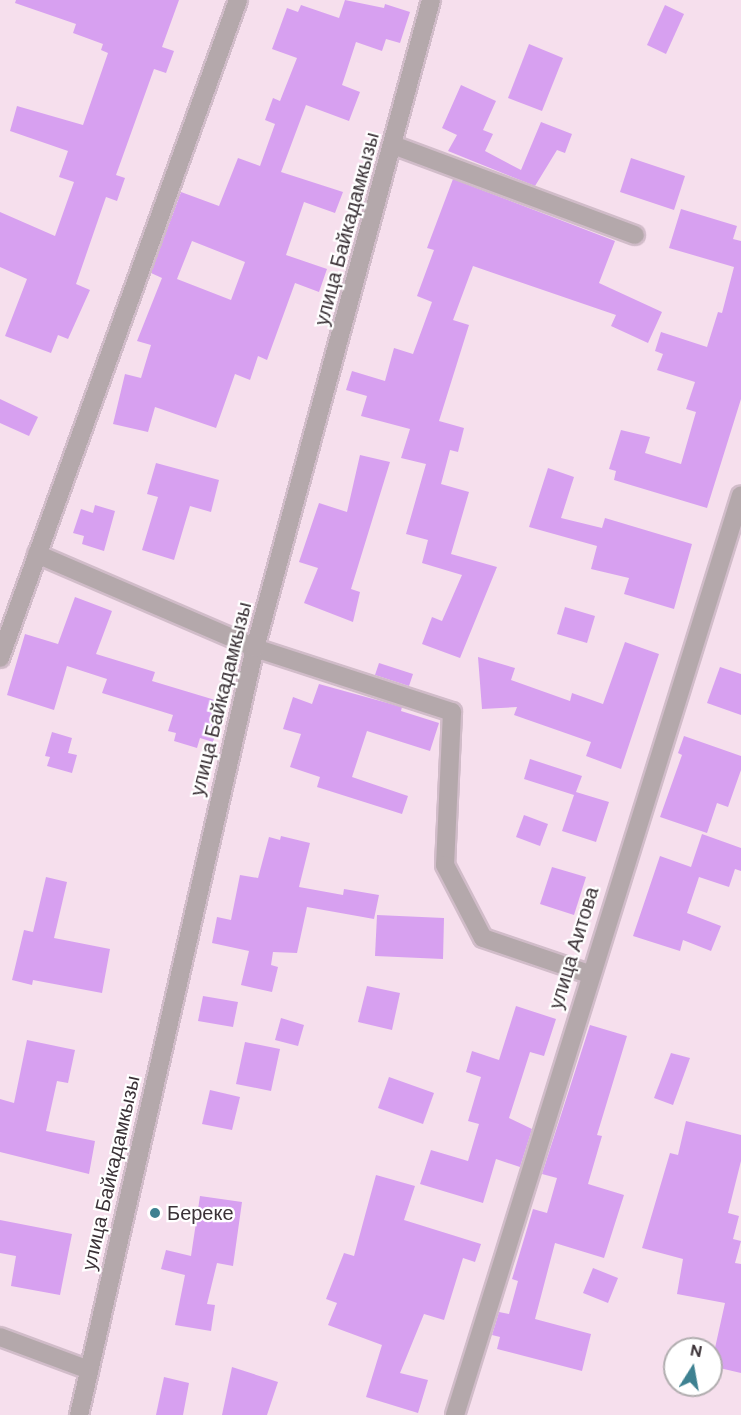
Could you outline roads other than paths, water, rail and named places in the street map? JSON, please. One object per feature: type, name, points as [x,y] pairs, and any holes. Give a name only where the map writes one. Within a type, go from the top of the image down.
[{"type":"street","points":[[0,658],[238,0]]},
{"type":"street","name":"улица Байкадамкызы","points":[[79,1415],[255,648],[431,0]]},
{"type":"street","points":[[393,145],[634,235]]},
{"type":"street","name":"улица Аитова","points":[[455,1415],[589,974],[741,495]]},
{"type":"street","points":[[37,555],[255,648],[452,712],[445,865],[483,938],[589,974]]},
{"type":"street","points":[[0,1337],[89,1370]]},
{"type":"place","name":"Береке","points":[[155,1213]]}]
